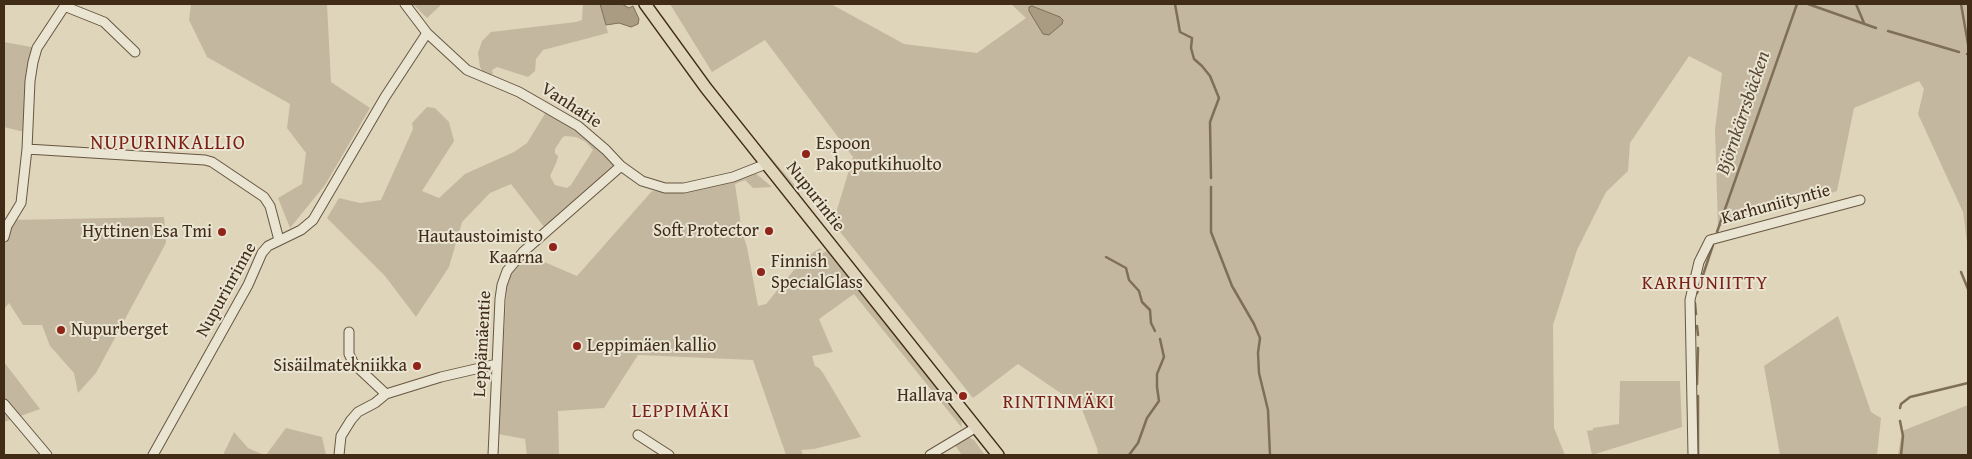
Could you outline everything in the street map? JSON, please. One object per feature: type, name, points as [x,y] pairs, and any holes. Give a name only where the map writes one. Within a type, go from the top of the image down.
[{"type":"main road","name":"Nupurintie","points":[[646,4],[706,88],[998,455]]},
{"type":"street","name":"Vanhatie","points":[[405,4],[428,32],[467,70],[519,92],[578,126],[621,166],[642,181],[665,188],[684,188],[733,177],[766,164]]},
{"type":"street","points":[[4,237],[7,226],[21,203],[33,62],[37,48],[65,5],[104,22],[135,52]]},
{"type":"street","name":"Nupurinrinne","points":[[153,455],[248,284],[262,253],[268,246],[301,230],[313,220],[385,97],[428,32]]},
{"type":"street","points":[[27,150],[205,160],[212,162],[264,197],[270,206],[278,240]]},
{"type":"street","name":"Leppämäentie","points":[[493,455],[500,299],[507,271],[524,252],[621,166]]},
{"type":"street","name":"Karhuniityntie","points":[[1693,455],[1690,300],[1699,262],[1710,240],[1760,225],[1860,200]]},
{"type":"street","points":[[349,332],[349,354],[354,364],[386,394]]},
{"type":"street","points":[[339,455],[341,436],[351,420],[358,412],[375,403],[386,394],[441,376],[497,364]]},
{"type":"street","points":[[4,404],[47,455]]},
{"type":"street","points":[[930,455],[976,428]]},
{"type":"street","points":[[638,435],[669,455]]},
{"type":"shaded area","points":[[191,4],[327,4],[331,82],[370,108],[325,185],[290,228],[278,198],[302,184],[306,153],[287,128],[290,104],[207,57],[189,20]]},
{"type":"shaded area","points":[[413,4],[442,4],[427,18]]},
{"type":"shaded area","points":[[583,4],[600,4],[608,33],[543,50],[536,59],[535,71],[528,77],[497,67],[492,70],[493,74],[484,75],[480,67],[478,53],[482,41],[491,32],[576,22],[582,20]]},
{"type":"shaded area","points":[[600,4],[622,4],[629,8],[633,6],[639,19],[638,24],[631,27],[619,23],[606,25]]},
{"type":"shaded area","points":[[670,4],[831,4],[904,44],[977,53],[1026,18],[1011,4],[1968,4],[1968,250],[1963,212],[1918,114],[1924,89],[1919,81],[1854,108],[1837,191],[1718,227],[1715,130],[1722,73],[1689,56],[1630,143],[1628,171],[1606,192],[1577,250],[1553,325],[1554,428],[1565,455],[1098,455],[1081,407],[1018,364],[973,398],[833,223],[853,157],[765,40],[712,72]]},
{"type":"shaded area","points":[[1032,6],[1060,17],[1063,20],[1062,24],[1049,35],[1043,34],[1029,11],[1029,7]]},
{"type":"shaded area","points":[[4,42],[37,48],[28,133],[4,127]]},
{"type":"shaded area","points":[[427,107],[435,108],[449,122],[454,141],[422,191],[439,198],[465,174],[514,152],[527,143],[546,112],[582,134],[610,158],[614,165],[613,169],[545,228],[511,184],[490,193],[462,222],[449,267],[416,317],[385,276],[327,218],[339,198],[360,203],[381,200],[413,129],[412,123]],"holes":[[[565,136],[576,137],[586,142],[593,150],[571,185],[567,188],[555,185],[550,176],[558,156],[555,153],[555,149]]]},
{"type":"shaded area","points":[[766,152],[799,190],[800,196],[765,155]]},
{"type":"shaded area","points":[[754,172],[772,187],[753,188],[745,180],[735,184],[742,232],[747,247],[758,306],[766,304],[803,259],[820,248],[823,253],[827,251],[961,420],[962,428],[854,294],[819,319],[833,352],[812,356],[815,366],[823,373],[861,437],[814,449],[801,450],[803,455],[786,455],[753,360],[638,355],[604,408],[558,411],[559,455],[527,455],[525,439],[498,434],[507,284],[514,269],[528,255],[577,276],[652,191],[668,192]]},
{"type":"shaded area","points":[[164,217],[166,243],[96,373],[78,393],[74,373],[50,346],[42,325],[23,325],[9,303],[4,309],[4,237],[11,220]]},
{"type":"shaded area","points":[[1838,316],[1871,412],[1881,418],[1877,455],[1780,455],[1764,366]]},
{"type":"shaded area","points":[[4,362],[40,409],[4,422]]},
{"type":"shaded area","points":[[1620,381],[1680,381],[1682,427],[1592,455],[1587,431],[1593,430],[1593,428],[1619,424]]},
{"type":"shaded area","points":[[1968,405],[1968,455],[1898,455],[1902,431]]},
{"type":"shaded area","points":[[286,428],[322,437],[326,455],[266,455]]},
{"type":"shaded area","points":[[234,432],[248,448],[264,455],[223,455]]},
{"type":"shaded area","points":[[968,437],[974,440],[985,455],[962,455],[954,444]]},
{"type":"waterway","points":[[1175,4],[1180,32],[1192,38],[1191,48],[1194,59],[1210,76],[1219,98],[1210,122],[1211,178]]},
{"type":"waterway","name":"Björnkärrsbäcken","points":[[1717,232],[1797,4]]},
{"type":"waterway","points":[[1808,4],[1876,28]]},
{"type":"waterway","points":[[1856,4],[1864,23]]},
{"type":"waterway","points":[[1961,4],[1968,44]]},
{"type":"waterway","points":[[1888,31],[1959,52]]},
{"type":"waterway","points":[[1211,187],[1211,232],[1232,286],[1260,338],[1258,353],[1259,373],[1268,410],[1270,455]]},
{"type":"waterway","name":"Björnkärrsbäcken","points":[[1697,293],[1713,245]]},
{"type":"waterway","points":[[1106,257],[1126,268],[1129,280],[1139,291],[1142,302],[1150,310],[1151,323],[1155,331]]},
{"type":"waterway","points":[[1961,272],[1968,289]]},
{"type":"waterway","name":"Björnkärrsbäcken","points":[[1695,303],[1696,314]]},
{"type":"waterway","name":"Björnkärrsbäcken","points":[[1697,326],[1698,335]]},
{"type":"waterway","points":[[1129,455],[1138,443],[1147,418],[1159,401],[1157,374],[1164,357],[1160,339]]},
{"type":"waterway","name":"Björnkärrsbäcken","points":[[1697,384],[1698,348]]},
{"type":"waterway","points":[[1900,408],[1901,404],[1910,397],[1968,383]]},
{"type":"waterway","name":"Björnkärrsbäcken","points":[[1698,396],[1698,455]]},
{"type":"waterway","points":[[1900,421],[1903,436],[1901,455]]},
{"type":"place","name":"Espoon Pakoputkihuolto","points":[[806,154]]},
{"type":"place","name":"Soft Protector","points":[[769,231]]},
{"type":"place","name":"Hyttinen Esa Tmi","points":[[222,232]]},
{"type":"place","name":"Hautaustoimisto Kaarna","points":[[553,247]]},
{"type":"place","name":"Finnish SpecialGlass","points":[[761,272]]},
{"type":"place","name":"Nupurberget","points":[[61,330]]},
{"type":"place","name":"Leppimäen kallio","points":[[577,346]]},
{"type":"place","name":"Sisäilmatekniikka","points":[[417,366]]},
{"type":"place","name":"Hallava","points":[[963,396]]},
{"type":"district","name":"NUPURINKALLIO","points":[[168,144]]},
{"type":"district","name":"KARHUNIITTY","points":[[1705,284]]},
{"type":"district","name":"RINTINMÄKI","points":[[1059,403]]},
{"type":"district","name":"LEPPIMÄKI","points":[[681,412]]}]
